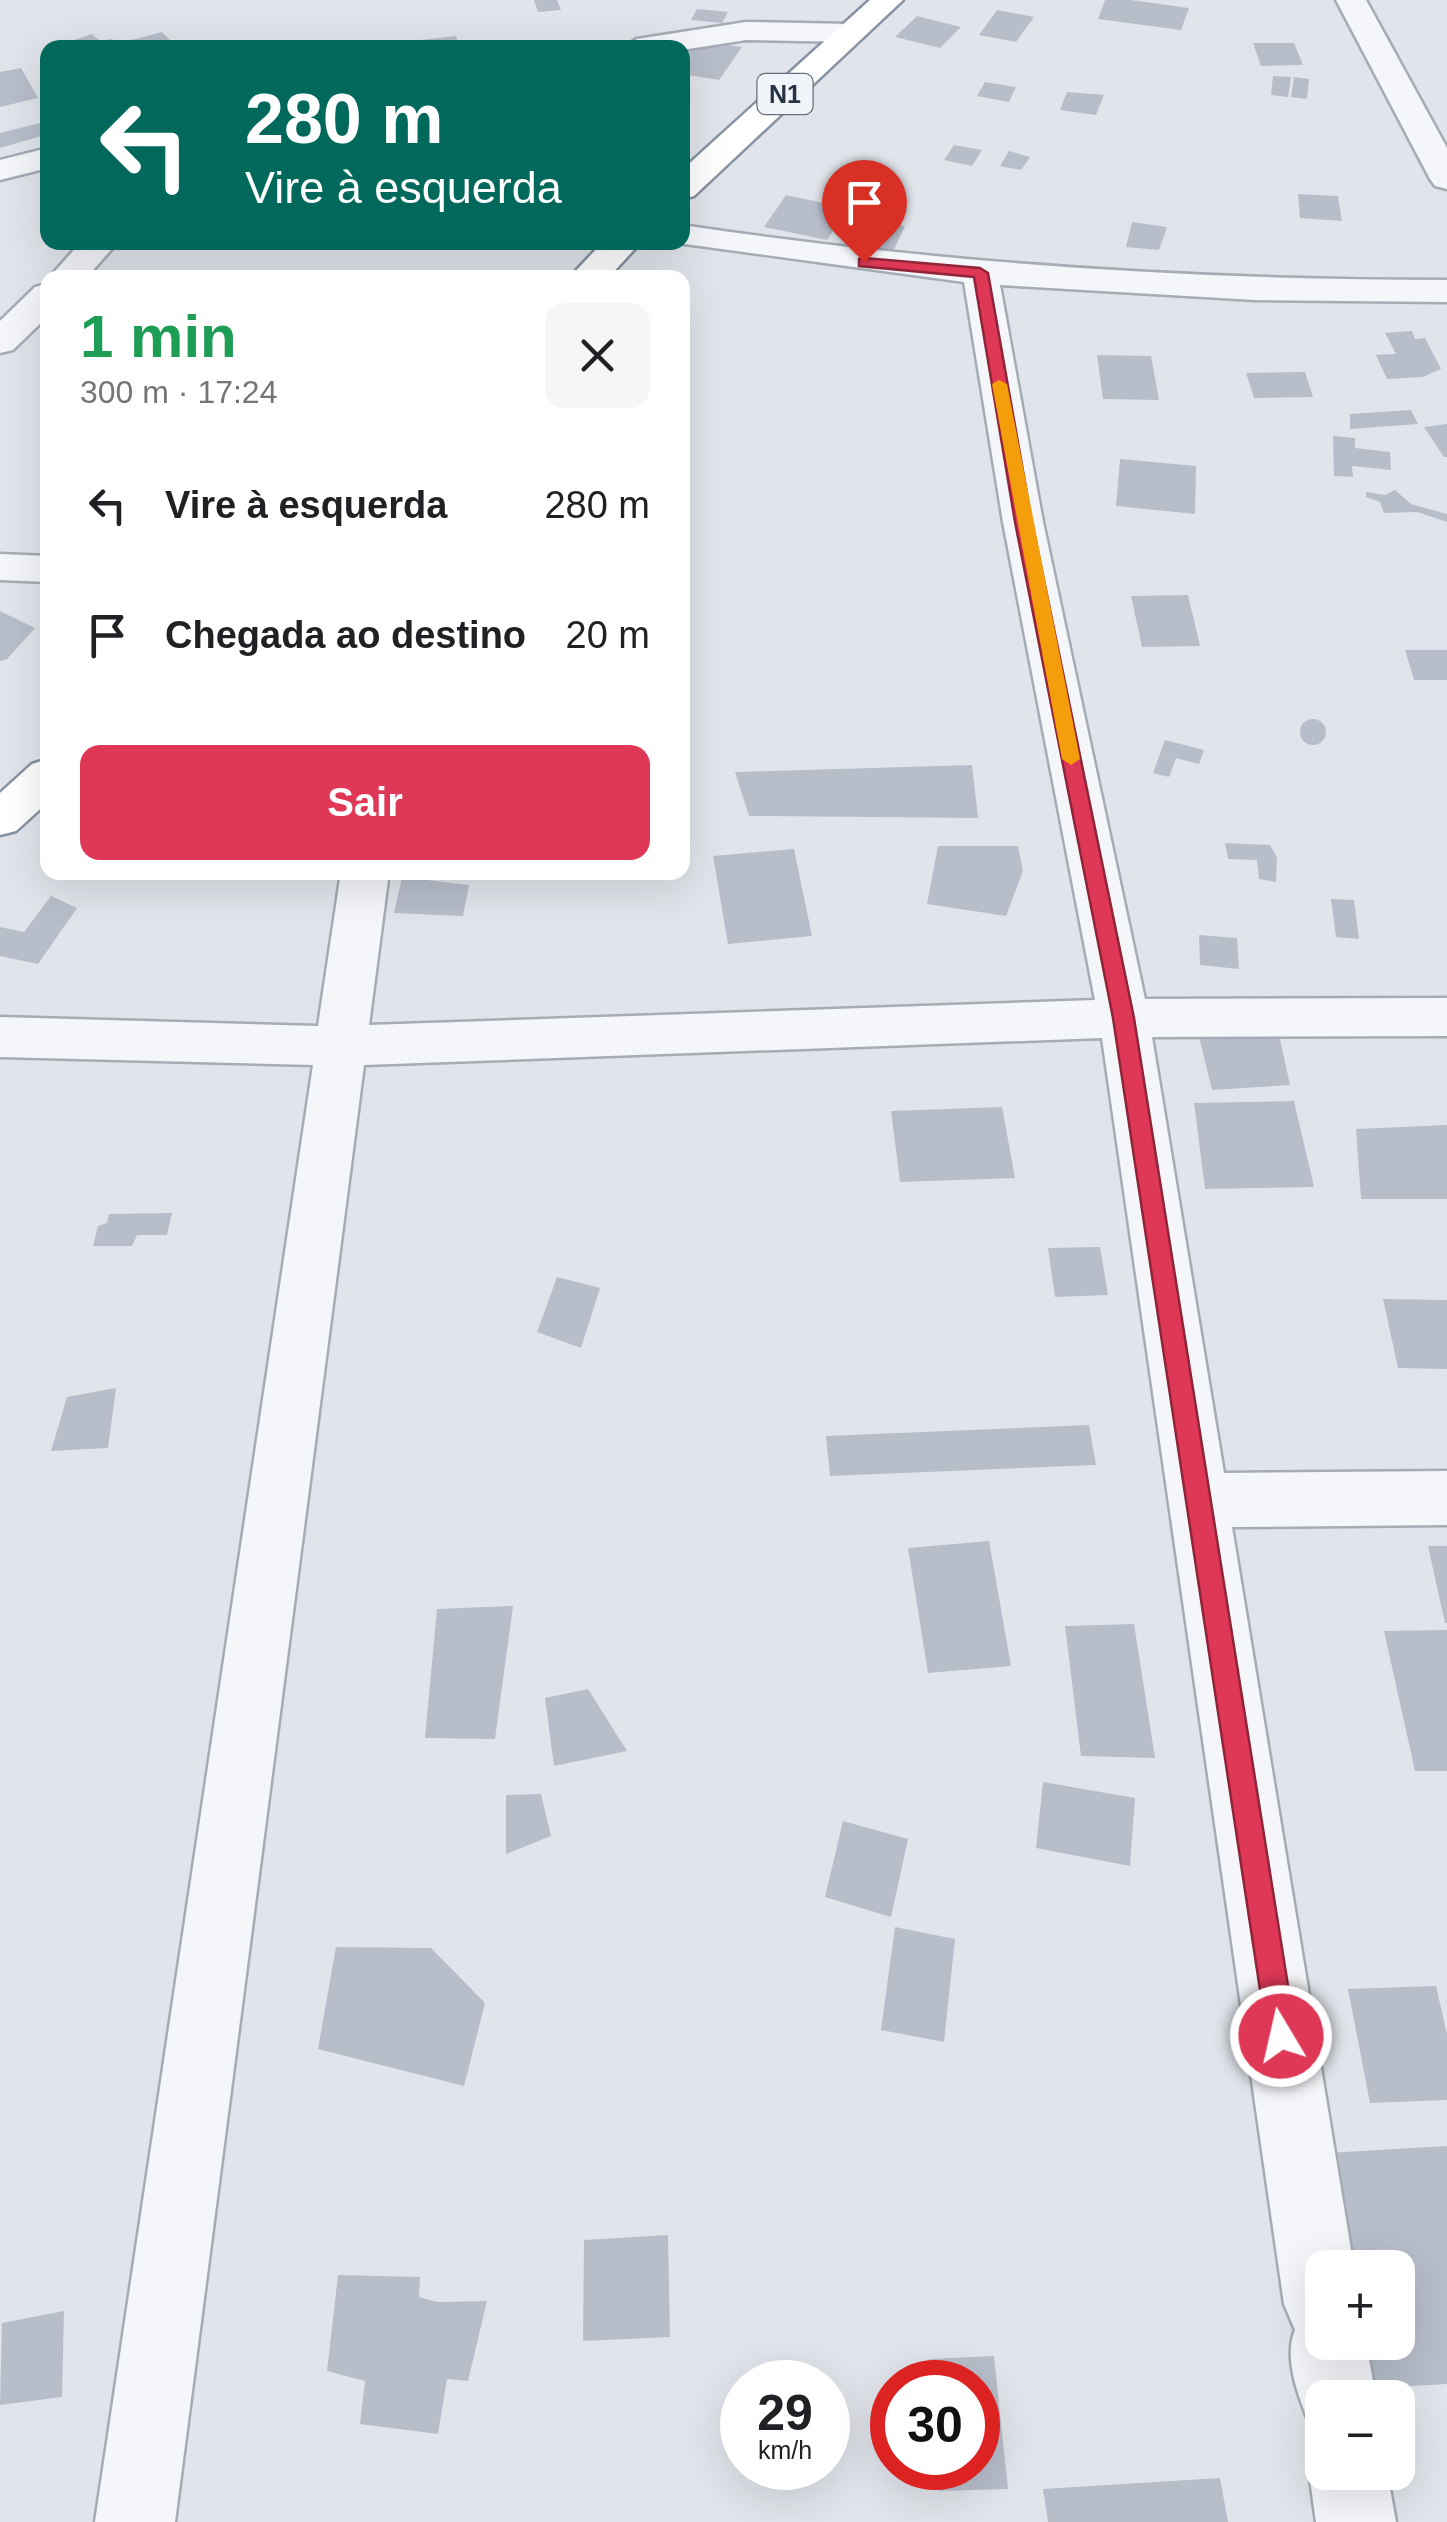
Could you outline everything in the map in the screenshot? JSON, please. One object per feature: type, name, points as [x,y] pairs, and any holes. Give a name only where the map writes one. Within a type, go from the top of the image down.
[{"type":"highway","name":"N1","points":[[690,182],[888,0]]},
{"type":"highway","points":[[594,270],[616,250]]},
{"type":"highway","points":[[0,818],[40,782]]},
{"type":"street","points":[[1351,0],[1447,179]]},
{"type":"street","points":[[688,40],[746,31],[851,34]]},
{"type":"street","points":[[0,170],[40,160]]},
{"type":"street","points":[[690,236],[846,260],[980,273],[1246,289],[1447,290]]},
{"type":"street","points":[[74,270],[93,250]]},
{"type":"street","points":[[980,273],[1023,522],[1124,1018],[1314,2250]]},
{"type":"street","points":[[0,342],[40,303]]},
{"type":"street","points":[[0,567],[40,569]]},
{"type":"street","points":[[136,2522],[364,880]]},
{"type":"street","points":[[0,1038],[342,1046],[1124,1018],[1447,1017]]},
{"type":"street","points":[[1199,1500],[1447,1498]]},
{"type":"street","points":[[1351,2490],[1356,2522]]},
{"type":"building","points":[[534,0],[557,0],[561,10],[538,12]]},
{"type":"building","points":[[1105,0],[1189,8],[1181,30],[1098,19]]},
{"type":"building","points":[[697,9],[728,12],[722,23],[691,20]]},
{"type":"building","points":[[997,10],[1034,17],[1016,42],[979,35]]},
{"type":"building","points":[[917,16],[961,27],[940,48],[895,37]]},
{"type":"building","points":[[162,32],[170,40],[131,40]]},
{"type":"building","points":[[92,34],[99,40],[74,40]]},
{"type":"building","points":[[456,36],[457,40],[421,40]]},
{"type":"building","points":[[705,42],[742,47],[719,80],[690,75],[690,47]]},
{"type":"building","points":[[1253,43],[1294,43],[1303,65],[1261,66]]},
{"type":"building","points":[[21,68],[38,98],[0,107],[0,72]]},
{"type":"building","points":[[1273,76],[1291,77],[1288,97],[1271,95]]},
{"type":"building","points":[[1294,77],[1309,79],[1307,99],[1291,97]]},
{"type":"building","points":[[985,82],[1016,87],[1009,102],[977,96]]},
{"type":"building","points":[[1067,92],[1104,95],[1096,115],[1060,110]]},
{"type":"building","points":[[40,123],[40,136],[0,148],[0,133]]},
{"type":"building","points":[[954,145],[982,150],[972,166],[944,160]]},
{"type":"building","points":[[1009,151],[1030,157],[1021,170],[1000,166]]},
{"type":"building","points":[[1298,194],[1338,196],[1342,221],[1300,218]]},
{"type":"building","points":[[786,195],[848,208],[827,240],[764,227]]},
{"type":"building","points":[[859,220],[905,226],[892,254],[843,247]]},
{"type":"building","points":[[1132,222],[1167,227],[1159,250],[1126,247]]},
{"type":"building","points":[[1412,331],[1415,339],[1425,338],[1441,369],[1423,377],[1387,379],[1376,355],[1396,354],[1385,333]]},
{"type":"building","points":[[1097,355],[1151,356],[1159,400],[1103,399]]},
{"type":"building","points":[[1305,372],[1313,397],[1254,398],[1246,373]]},
{"type":"building","points":[[1411,410],[1418,424],[1350,429],[1350,414]]},
{"type":"building","points":[[1447,424],[1447,457],[1444,457],[1424,427]]},
{"type":"building","points":[[1333,436],[1355,438],[1355,448],[1390,452],[1391,470],[1352,466],[1353,477],[1334,476]]},
{"type":"building","points":[[1120,459],[1196,466],[1195,514],[1116,506]]},
{"type":"building","points":[[1395,490],[1411,504],[1447,514],[1447,522],[1417,512],[1384,513],[1380,502],[1366,497],[1366,492],[1385,495]]},
{"type":"building","points":[[1188,595],[1200,646],[1142,647],[1131,596]]},
{"type":"building","points":[[0,611],[35,628],[7,659],[0,661]]},
{"type":"building","points":[[1405,650],[1447,650],[1447,680],[1414,680]]},
{"type":"building","points":[[1313,719],[1322,723],[1326,732],[1322,741],[1313,745],[1304,741],[1300,732],[1304,723]]},
{"type":"building","points":[[1165,740],[1204,750],[1199,764],[1176,758],[1169,777],[1153,773]]},
{"type":"building","points":[[972,765],[978,818],[749,816],[735,772]]},
{"type":"building","points":[[1225,843],[1270,845],[1277,857],[1276,882],[1259,879],[1257,860],[1228,859]]},
{"type":"building","points":[[938,846],[1018,846],[1023,871],[1006,916],[927,904]]},
{"type":"building","points":[[794,849],[812,936],[728,944],[713,856]]},
{"type":"building","points":[[401,880],[469,885],[463,916],[394,913]]},
{"type":"building","points":[[51,896],[77,908],[38,964],[0,956],[0,927],[24,932]]},
{"type":"building","points":[[1331,899],[1354,900],[1359,939],[1336,937]]},
{"type":"building","points":[[1199,935],[1237,938],[1239,969],[1200,965]]},
{"type":"building","points":[[1279,1035],[1290,1085],[1212,1090],[1199,1037]]},
{"type":"building","points":[[1294,1101],[1314,1187],[1205,1189],[1194,1103]]},
{"type":"building","points":[[1002,1107],[1015,1178],[900,1182],[891,1111]]},
{"type":"building","points":[[1447,1125],[1447,1199],[1361,1199],[1356,1129]]},
{"type":"building","points":[[172,1213],[167,1235],[137,1235],[132,1246],[93,1246],[98,1226],[107,1223],[109,1214]]},
{"type":"building","points":[[1100,1247],[1108,1295],[1055,1297],[1048,1248]]},
{"type":"building","points":[[557,1277],[600,1288],[581,1348],[537,1332]]},
{"type":"building","points":[[1383,1299],[1447,1300],[1447,1369],[1398,1368]]},
{"type":"building","points":[[116,1388],[108,1448],[51,1451],[67,1397]]},
{"type":"building","points":[[1089,1425],[1096,1465],[830,1476],[826,1436]]},
{"type":"building","points":[[989,1541],[1011,1666],[928,1673],[908,1548]]},
{"type":"building","points":[[1428,1546],[1447,1546],[1447,1623],[1445,1623]]},
{"type":"building","points":[[513,1606],[495,1739],[425,1738],[437,1609]]},
{"type":"building","points":[[1134,1624],[1155,1758],[1081,1756],[1065,1626]]},
{"type":"building","points":[[1447,1630],[1447,1771],[1415,1771],[1384,1631]]},
{"type":"building","points":[[588,1689],[627,1751],[554,1766],[545,1698]]},
{"type":"building","points":[[1043,1782],[1135,1798],[1130,1866],[1036,1848]]},
{"type":"building","points":[[541,1794],[551,1836],[506,1854],[506,1795]]},
{"type":"building","points":[[843,1821],[908,1839],[891,1917],[825,1897]]},
{"type":"building","points":[[895,1927],[955,1939],[944,2042],[881,2030]]},
{"type":"building","points":[[336,1947],[431,1948],[485,2003],[464,2086],[318,2049]]},
{"type":"building","points":[[1436,1986],[1447,2034],[1447,2100],[1370,2103],[1348,1989]]},
{"type":"building","points":[[1447,2146],[1447,2384],[1415,2386],[1415,2380],[1372,2380],[1369,2360],[1415,2360],[1415,2250],[1346,2250],[1327,2153]]},
{"type":"building","points":[[668,2235],[670,2337],[583,2341],[584,2240]]},
{"type":"building","points":[[338,2275],[420,2277],[419,2297],[437,2302],[487,2301],[468,2381],[447,2379],[438,2434],[360,2424],[365,2381],[327,2371]]},
{"type":"building","points":[[64,2311],[62,2397],[0,2405],[2,2323]]},
{"type":"building","points":[[994,2356],[994,2360],[929,2360]]},
{"type":"building","points":[[1000,2413],[1008,2489],[1000,2489]]},
{"type":"building","points":[[1220,2478],[1228,2522],[1048,2522],[1043,2489]]},
{"type":"slow traffic","points":[[999,384],[1071,759]]},
{"type":"route","points":[[864,262],[980,273],[1023,522],[1124,1018],[1281,2036]]}]
